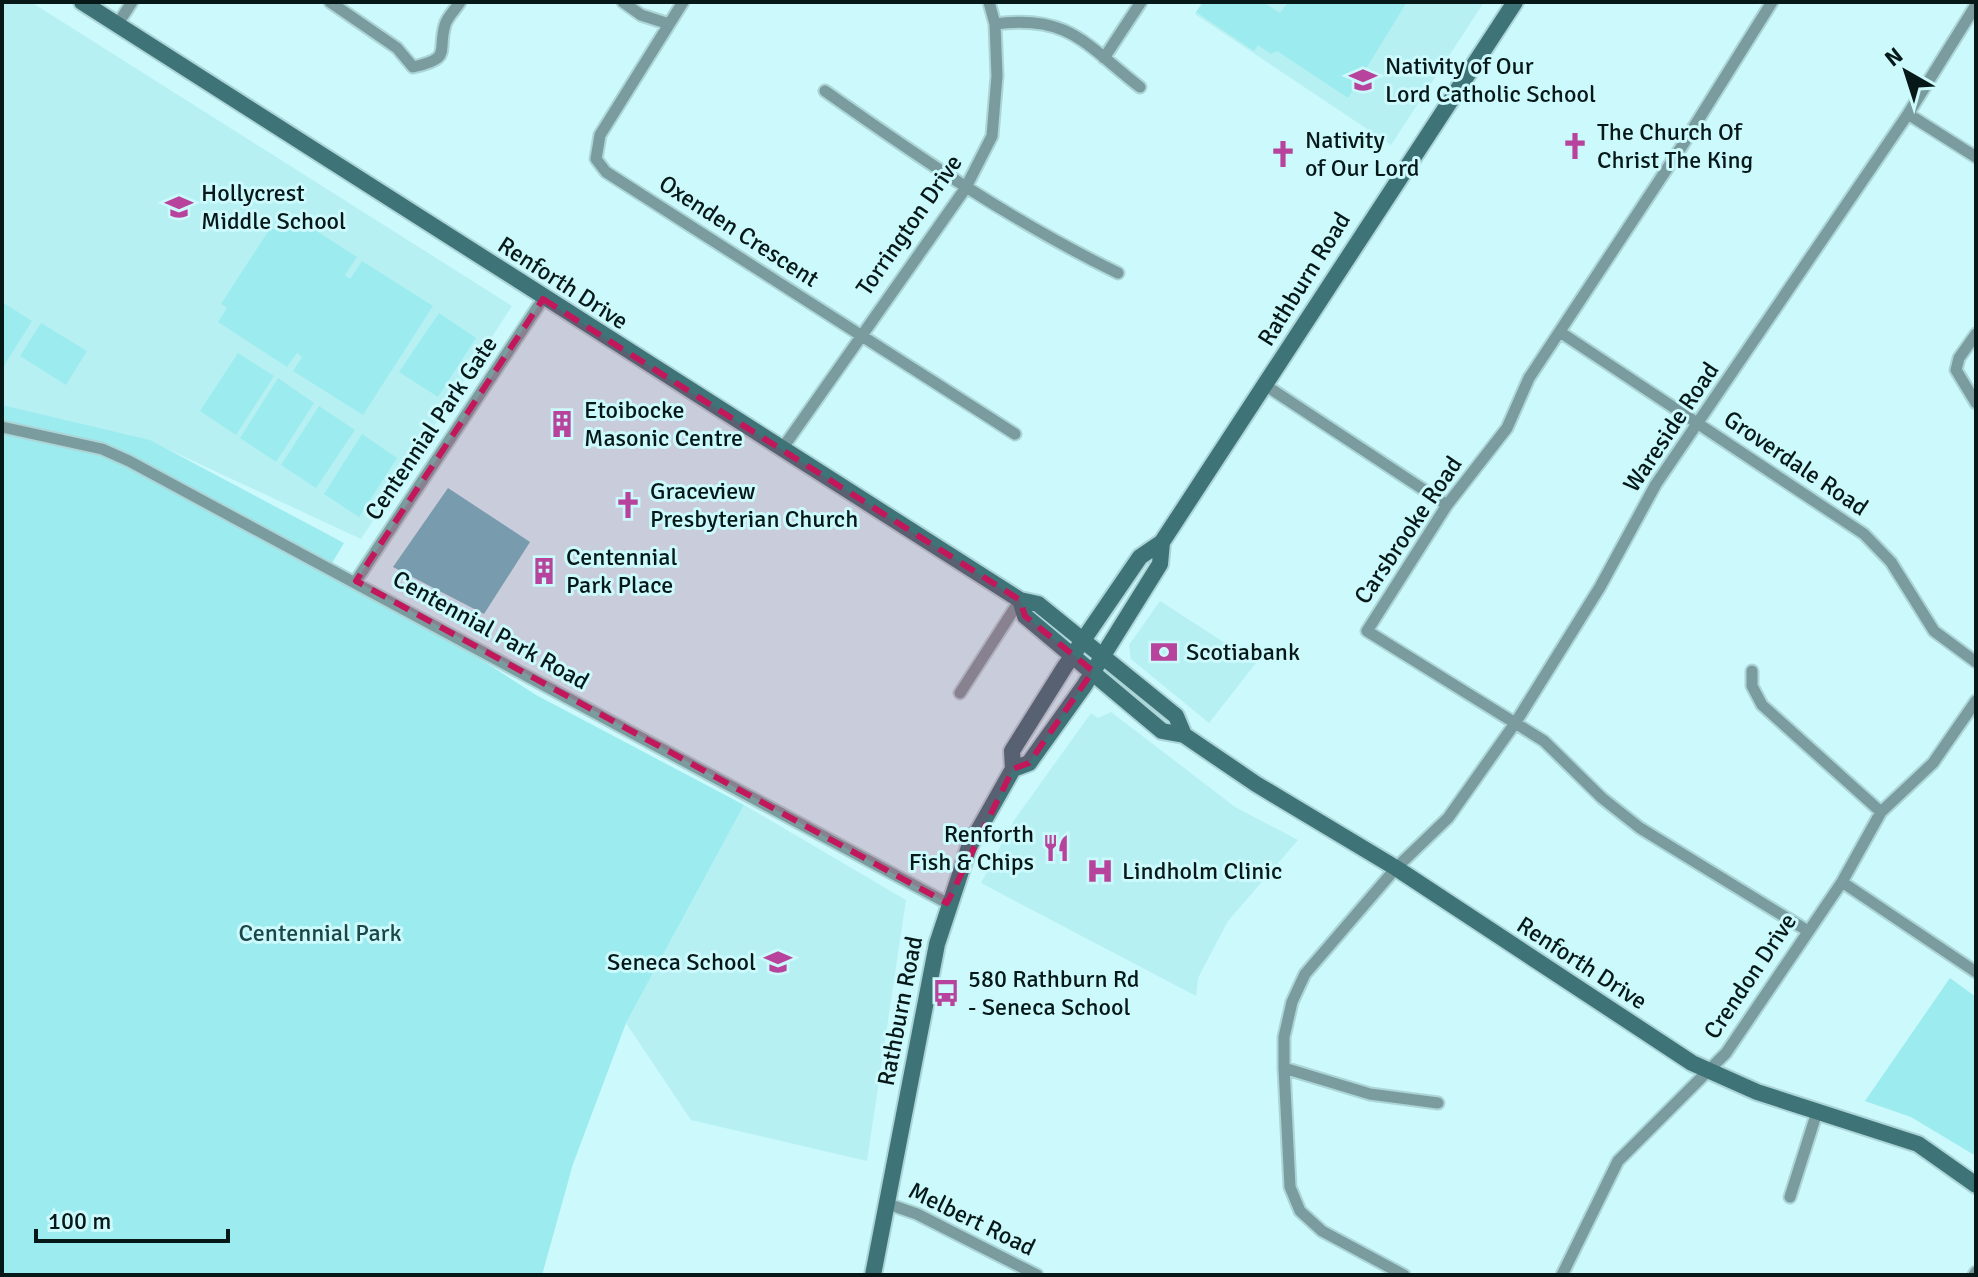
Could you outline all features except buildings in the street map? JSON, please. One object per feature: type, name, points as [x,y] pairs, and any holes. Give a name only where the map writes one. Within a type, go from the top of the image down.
[{"type":"main road","name":"Renforth Drive","points":[[82,2],[543,299],[1020,600],[1038,604],[1176,716],[1184,735]]},
{"type":"main road","name":"Rathburn Road","points":[[873,1275],[947,903],[969,847],[1013,769],[1012,751],[1073,654],[1140,557],[1162,542],[1515,2]]},
{"type":"main road","name":"Rathburn Road","points":[[1013,769],[1029,763],[1093,671],[1160,564],[1162,542]]},
{"type":"main road","name":"Renforth Drive","points":[[1020,600],[1025,616],[1162,731],[1184,735],[1245,778],[1396,868],[1667,1048],[1757,1092],[1918,1144],[1976,1185]]},
{"type":"street","points":[[117,25],[132,2]]},
{"type":"street","points":[[330,2],[397,48],[413,67],[432,62],[444,48],[445,25],[460,2]]},
{"type":"street","points":[[623,2],[641,15],[669,24]]},
{"type":"street","name":"Oxenden Crescent","points":[[683,2],[600,135],[596,159],[606,172],[1015,434]]},
{"type":"street","name":"Torrington Drive","points":[[782,449],[965,189],[992,136],[997,76],[995,24],[989,2]]},
{"type":"street","points":[[1104,58],[1141,2]]},
{"type":"street","name":"Carsbrooke Road","points":[[1772,2],[1529,378],[1507,428],[1447,505],[1367,631],[1553,748],[1629,820],[1808,931]]},
{"type":"street","name":"Wareside Road","points":[[1404,1275],[1322,1231],[1300,1211],[1290,1187],[1284,1037],[1292,1002],[1305,974],[1396,868],[1448,818],[1516,722],[1696,423],[1743,361],[1908,114],[1971,5]]},
{"type":"street","points":[[995,24],[1031,19],[1055,25],[1079,38],[1140,87]]},
{"type":"street","points":[[825,91],[965,189],[1042,236],[1118,273]]},
{"type":"street","points":[[1908,114],[1976,157]]},
{"type":"street","name":"Centennial Park Gate","points":[[356,581],[543,299]]},
{"type":"street","name":"Groverdale Road","points":[[1560,332],[1864,534],[1891,562],[1934,631],[1976,662]]},
{"type":"street","points":[[1976,334],[1959,358],[1956,370],[1976,403]]},
{"type":"street","points":[[1265,385],[1447,505]]},
{"type":"street","name":"Centennial Park Road","points":[[2,427],[116,455],[356,581],[947,903]]},
{"type":"street","points":[[960,693],[1020,600]]},
{"type":"street","points":[[1752,671],[1752,686],[1762,705],[1881,812]]},
{"type":"street","name":"Crendon Drive","points":[[1562,1275],[1618,1161],[1710,1071],[1842,882],[1881,812],[1933,763],[1976,701]]},
{"type":"street","points":[[1842,882],[1975,970]]},
{"type":"street","points":[[1284,1068],[1370,1094],[1438,1103]]},
{"type":"street","points":[[1790,1197],[1817,1112]]},
{"type":"street","name":"Melbert Road","points":[[888,1204],[917,1214],[1037,1275]]},
{"type":"highlighted area","points":[[543,299],[1020,600],[1025,616],[1093,671],[1029,763],[1013,769],[947,903],[356,581]]},
{"type":"shaded area","name":"Hollycrest Middle School","points":[[2,2],[31,2],[512,306],[361,539],[148,440],[2,406]]},
{"type":"shaded area","name":"Nativity of Our Lord Catholic School","points":[[1202,2],[1484,2],[1391,145],[1195,14]]},
{"type":"shaded area","points":[[448,488],[530,542],[484,614],[393,567]]},
{"type":"shaded area","points":[[1160,601],[1256,663],[1209,723],[1131,659],[1129,645]]},
{"type":"shaded area","points":[[1111,712],[1235,807],[1298,840],[1228,921],[1198,978],[1196,996],[981,883],[1015,819],[1091,713],[1098,718]]},
{"type":"shaded area","name":"Seneca School","points":[[744,805],[906,900],[867,1161],[691,1120],[626,1023]]},
{"type":"green space","points":[[1204,2],[1263,2],[1280,13],[1288,2],[1407,2],[1348,98],[1277,51],[1271,54],[1258,45],[1254,51],[1196,12]]},
{"type":"green space","points":[[287,212],[357,257],[345,275],[350,279],[362,261],[433,306],[363,415],[293,371],[302,357],[297,353],[287,367],[218,322],[227,308],[221,304],[271,227],[276,230]]},
{"type":"green space","points":[[2,302],[32,321],[2,369]]},
{"type":"green space","points":[[439,313],[476,338],[438,397],[399,372]]},
{"type":"green space","points":[[41,323],[87,351],[66,385],[20,356]]},
{"type":"green space","points":[[238,353],[274,376],[236,435],[200,411]]},
{"type":"green space","points":[[278,378],[314,403],[276,462],[240,438]]},
{"type":"green space","name":"Centennial Park","points":[[2,405],[150,440],[344,543],[332,563],[536,695],[744,805],[626,1023],[573,1164],[542,1275],[2,1275]]},
{"type":"green space","points":[[319,406],[355,430],[316,488],[281,465]]},
{"type":"green space","points":[[362,434],[397,458],[359,517],[324,494]]},
{"type":"green space","points":[[1950,978],[1976,997],[1976,1156],[1911,1117],[1865,1101]]},
{"type":"place","name":"Nativity of Our Lord Catholic School","points":[[1363,80]]},
{"type":"place","name":"The Church Of Christ The King","points":[[1575,146]]},
{"type":"place","name":"Nativity of Our Lord","points":[[1283,154]]},
{"type":"place","name":"Hollycrest Middle School","points":[[179,207]]},
{"type":"place","name":"Etoibocke Masonic Centre","points":[[562,424]]},
{"type":"place","name":"Graceview Presbyterian Church","points":[[628,505]]},
{"type":"place","name":"Centennial Park Place","points":[[544,571]]},
{"type":"place","name":"Scotiabank","points":[[1164,652]]},
{"type":"place","name":"Renforth Fish & Chips","points":[[1056,848]]},
{"type":"place","name":"Lindholm Clinic","points":[[1100,871]]},
{"type":"place","name":"Seneca School","points":[[778,962]]},
{"type":"place","name":"580 Rathburn Rd - Seneca School","points":[[946,993]]}]
